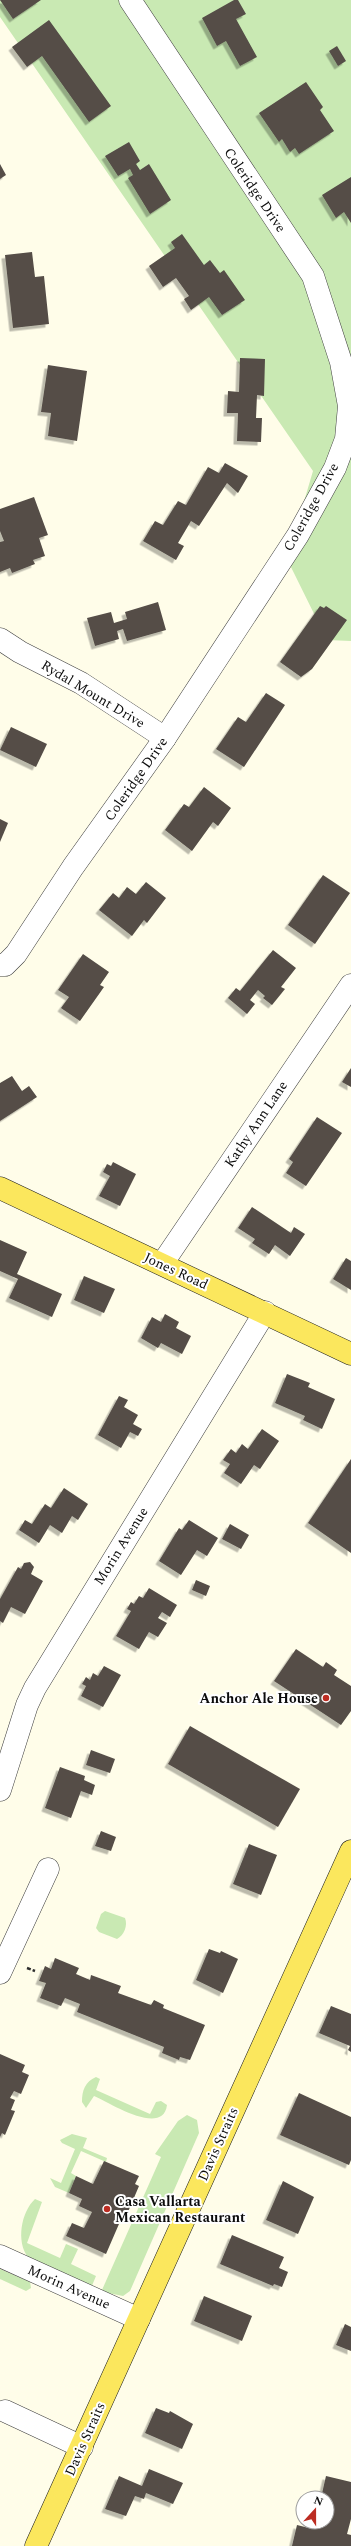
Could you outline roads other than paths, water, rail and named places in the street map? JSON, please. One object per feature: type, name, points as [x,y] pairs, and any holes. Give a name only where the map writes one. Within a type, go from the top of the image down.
[{"type":"main road","name":"Jones Road","points":[[0,1188],[265,1312],[351,1354]]},
{"type":"main road","name":"Davis Straits","points":[[36,2546],[351,1851]]},
{"type":"street","name":"Coleridge Drive","points":[[3,965],[16,954],[73,867],[165,738],[298,535],[335,468],[346,439],[349,406],[340,362],[313,276],[130,0]]},
{"type":"street","name":"Rydal Mount Drive","points":[[0,639],[20,652],[81,684],[165,738]]},
{"type":"street","name":"Kathy Ann Lane","points":[[162,1264],[351,985]]},
{"type":"street","name":"Morin Avenue","points":[[0,1790],[27,1705],[35,1688],[265,1312]]},
{"type":"street","points":[[0,1974],[48,1869]]},
{"type":"street","name":"Morin Avenue","points":[[0,2256],[139,2319]]},
{"type":"street","points":[[4,2411],[82,2447]]},
{"type":"place","name":"Anchor Ale House","points":[[326,1698]]},
{"type":"place","name":"Casa Vallarta Mexican Restaurant","points":[[107,2209]]}]
